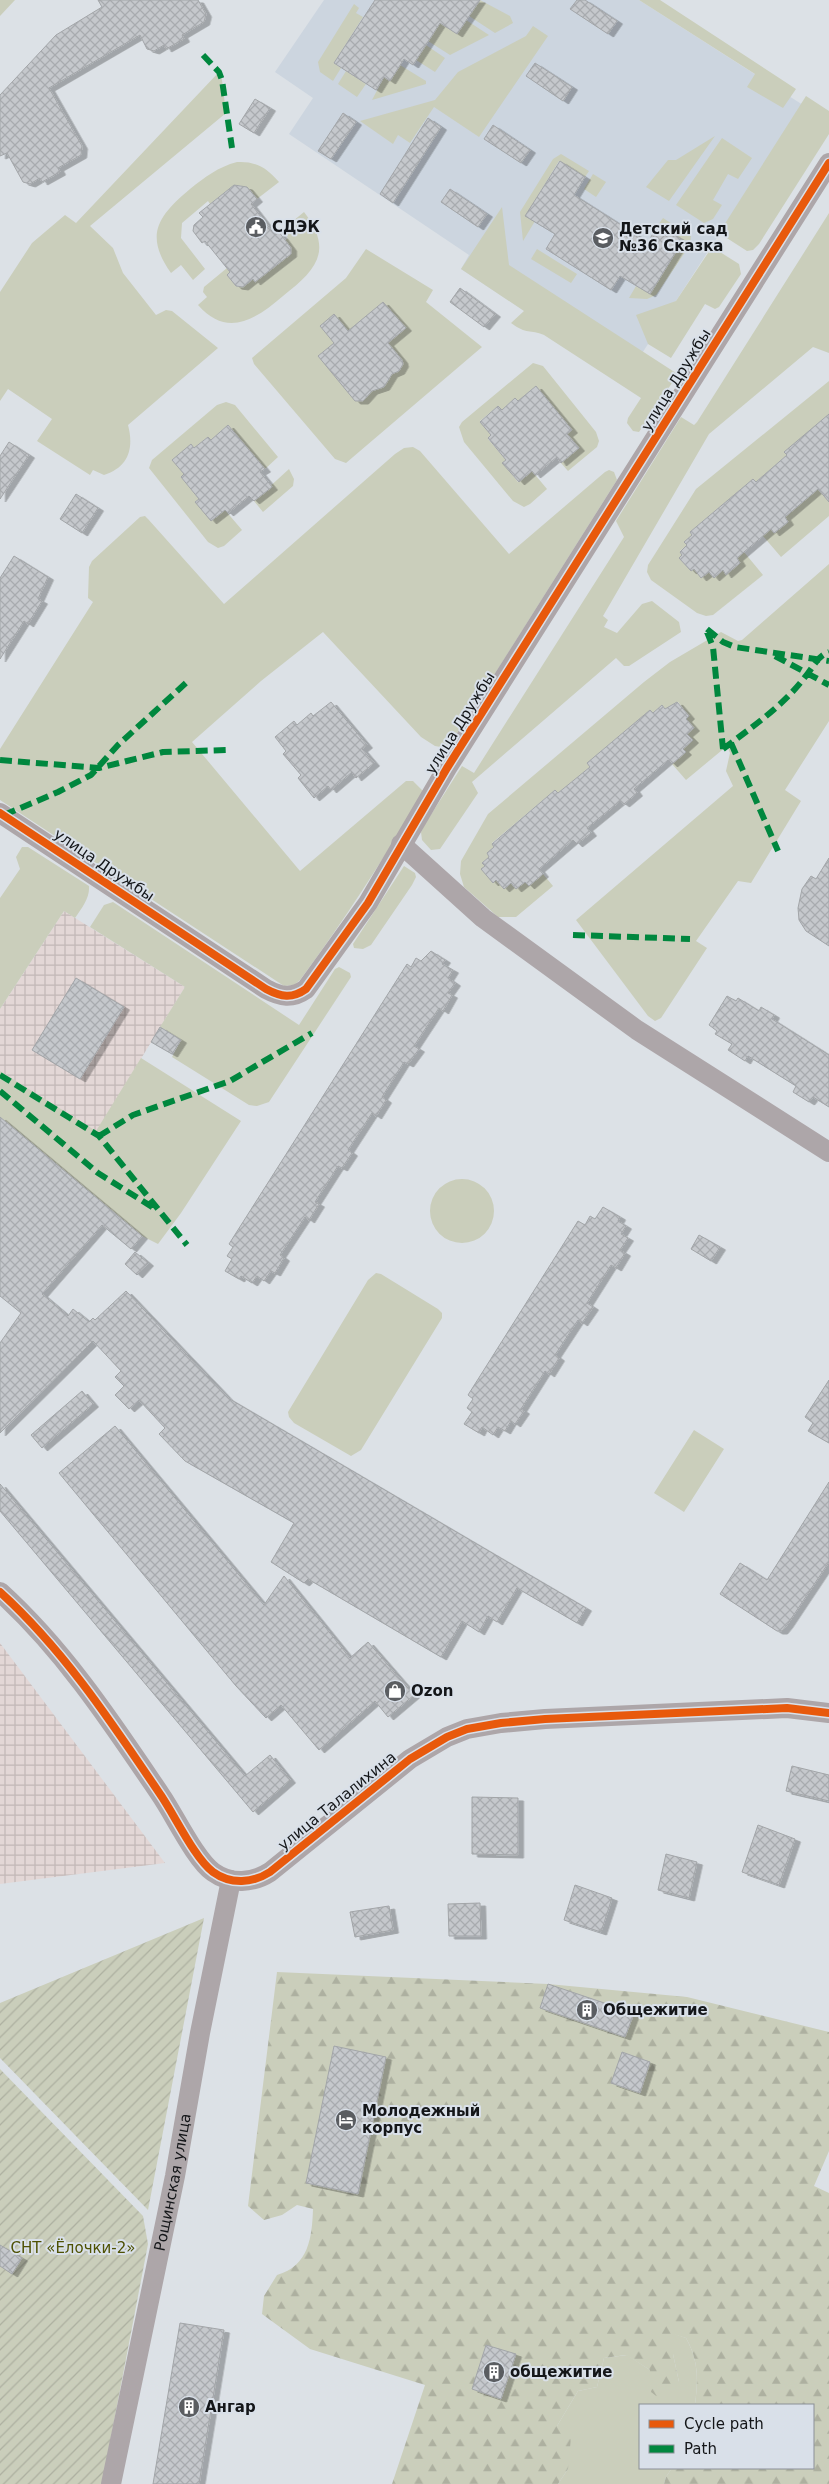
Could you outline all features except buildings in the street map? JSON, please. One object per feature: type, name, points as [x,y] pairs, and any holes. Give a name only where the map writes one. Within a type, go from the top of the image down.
[{"type":"street","name":"улица Дружбы","points":[[0,813],[266,990],[286,997],[297,995],[313,981],[368,903],[401,844],[829,163]]},
{"type":"street","points":[[401,844],[483,918],[630,1024],[829,1152]]},
{"type":"street","points":[[0,1592],[40,1632],[83,1684],[149,1777],[208,1867],[218,1875],[231,1880]]},
{"type":"street","name":"улица Талалихина","points":[[231,1880],[253,1880],[270,1872],[410,1759],[447,1737],[467,1729],[501,1723],[545,1719],[787,1708],[829,1712]]},
{"type":"street","name":"Рощинская улица","points":[[111,2484],[175,2176],[200,2033],[231,1880]]},
{"type":"shaded area","points":[[324,0],[639,0],[803,105],[626,378],[461,269],[469,255],[289,134],[313,98],[275,72]]},
{"type":"shaded area","points":[[64,911],[185,987],[96,1132],[0,1071],[0,1009]]},
{"type":"shaded area","points":[[0,1643],[165,1863],[0,1884]]},
{"type":"green space","points":[[0,0],[15,0],[0,16]]},
{"type":"green space","points":[[480,0],[510,16],[513,23],[495,33],[469,16]]},
{"type":"green space","points":[[639,0],[660,0],[796,89],[783,108],[747,87],[755,74]]},
{"type":"green space","points":[[354,4],[359,8],[356,13],[363,17],[334,63],[341,68],[333,81],[320,72],[318,62]]},
{"type":"green space","points":[[466,20],[489,35],[450,55],[428,41],[440,23],[457,34]]},
{"type":"green space","points":[[533,26],[548,36],[479,137],[434,107],[410,143],[398,135],[393,144],[360,121],[435,100],[458,72],[526,36]]},
{"type":"green space","points":[[426,45],[445,58],[435,72],[416,60]]},
{"type":"green space","points":[[400,65],[426,81],[426,84],[372,100],[384,77],[390,81]]},
{"type":"green space","points":[[346,71],[366,84],[357,97],[338,84]]},
{"type":"green space","points":[[219,72],[222,80],[226,113],[90,226],[113,248],[123,273],[156,315],[166,310],[172,311],[218,348],[128,425],[130,449],[128,456],[119,467],[104,475],[93,470],[90,475],[37,441],[52,419],[8,389],[0,401],[0,292],[32,243],[65,215],[76,223]]},
{"type":"green space","points":[[806,96],[829,111],[829,134],[759,244],[753,250],[747,251],[719,233]]},
{"type":"green space","points":[[715,136],[669,201],[646,187],[668,160],[676,160]]},
{"type":"green space","points":[[722,138],[752,158],[738,179],[728,174],[713,200],[722,205],[713,219],[704,223],[676,205]]},
{"type":"green space","points":[[561,154],[589,171],[585,177],[559,161],[526,215],[535,221],[523,241],[520,212],[553,159]]},
{"type":"green space","points":[[237,162],[261,166],[279,182],[257,199],[250,190],[247,193],[242,186],[234,185],[210,204],[208,201],[182,223],[181,238],[205,269],[193,280],[181,265],[171,273],[158,248],[158,227],[163,217],[179,199],[201,180]]},
{"type":"green space","points":[[593,174],[606,182],[596,197],[584,189]]},
{"type":"green space","points":[[502,207],[509,265],[676,373],[676,377],[639,432],[633,431],[627,423],[628,418],[641,398],[544,335],[521,329],[511,323],[524,311],[461,269]]},
{"type":"green space","points":[[304,212],[318,238],[319,249],[317,259],[312,268],[295,287],[262,312],[241,322],[230,323],[220,321],[209,315],[198,305],[207,297],[203,292],[204,287],[227,268],[230,272],[227,275],[236,286],[243,287],[253,279],[255,282],[290,254],[291,248],[285,240],[288,238],[282,230]]},
{"type":"green space","points":[[829,213],[829,353],[813,347],[709,434],[603,616],[608,620],[604,627],[617,633],[642,604],[652,601],[679,622],[681,632],[629,666],[624,666],[616,658],[472,782],[478,793],[440,849],[431,850],[422,840],[421,832],[425,824],[462,766],[474,773],[624,537],[616,521],[681,417],[694,425],[697,422]]},
{"type":"green space","points":[[663,218],[691,236],[690,245],[656,295],[647,299],[629,298],[636,286],[650,294],[683,241],[658,225]]},
{"type":"green space","points":[[712,247],[739,264],[741,274],[719,307],[715,309],[705,304],[671,358],[648,344],[636,315],[676,301]]},
{"type":"green space","points":[[366,249],[433,290],[426,302],[482,347],[346,463],[335,459],[254,364],[252,358],[346,278]]},
{"type":"green space","points":[[537,249],[577,274],[571,283],[531,259]]},
{"type":"green space","points":[[533,363],[543,366],[596,432],[599,441],[597,447],[568,471],[561,463],[579,448],[567,434],[572,430],[536,386],[518,401],[515,398],[502,410],[498,406],[480,421],[491,435],[488,439],[506,460],[503,463],[518,482],[532,471],[547,489],[524,507],[513,501],[464,442],[459,427],[462,422]]},
{"type":"green space","points":[[829,381],[829,414],[756,482],[753,479],[690,532],[692,535],[685,542],[687,545],[680,551],[682,555],[679,558],[691,571],[694,569],[709,572],[714,578],[723,570],[726,574],[740,563],[737,558],[744,552],[763,575],[713,615],[706,616],[697,613],[651,580],[647,572],[648,565],[696,489]]},
{"type":"green space","points":[[226,402],[235,405],[278,457],[265,469],[228,425],[211,440],[208,437],[194,448],[191,445],[173,460],[184,474],[181,477],[199,499],[195,502],[225,510],[242,530],[224,546],[218,548],[208,542],[149,468],[152,460],[217,405]]},
{"type":"green space","points":[[413,447],[420,451],[509,554],[605,472],[609,470],[614,472],[617,480],[457,734],[446,748],[435,746],[421,737],[323,632],[261,681],[192,742],[300,871],[406,781],[413,781],[423,791],[422,796],[378,866],[316,958],[300,980],[294,985],[284,986],[0,800],[0,749],[93,602],[88,598],[89,567],[92,561],[140,517],[145,516],[148,519],[224,604],[395,454],[404,448]]},
{"type":"green space","points":[[289,469],[294,479],[293,486],[263,512],[254,501]]},
{"type":"green space","points":[[829,487],[829,516],[781,557],[763,536],[771,529],[775,533],[788,522],[785,517],[818,489],[822,493]]},
{"type":"green space","points":[[829,564],[829,721],[785,790],[801,801],[751,883],[738,881],[696,941],[707,948],[661,1018],[655,1021],[648,1016],[576,920],[733,786],[726,771],[730,753],[727,746],[686,780],[672,764],[685,752],[683,749],[692,740],[687,734],[694,728],[686,719],[689,716],[678,702],[665,709],[662,705],[653,713],[650,710],[587,763],[590,767],[558,793],[555,790],[492,843],[494,847],[487,853],[489,857],[482,863],[485,866],[482,869],[493,883],[496,880],[504,889],[511,883],[516,889],[525,882],[543,874],[553,886],[516,917],[498,917],[464,887],[460,874],[461,861],[488,814],[644,682],[670,662],[721,632],[738,641],[742,640]]},
{"type":"green space","points":[[22,847],[28,847],[89,886],[89,890],[85,903],[75,918],[64,911],[0,1009],[0,898],[20,869],[16,857]]},
{"type":"green space","points":[[404,866],[415,873],[416,877],[412,885],[371,945],[363,949],[354,948],[353,944]]},
{"type":"green space","points":[[113,902],[299,1025],[335,969],[339,967],[350,973],[351,977],[269,1102],[257,1106],[249,1105],[172,1057],[181,1040],[160,1027],[185,987],[90,927],[104,905]]},
{"type":"green space","points":[[141,1058],[241,1121],[181,1213],[158,1244],[142,1236],[0,1117],[0,1071],[96,1131]]},
{"type":"green space","points":[[456,1179],[468,1179],[485,1188],[492,1199],[494,1211],[492,1223],[485,1234],[468,1243],[456,1243],[444,1238],[435,1229],[430,1217],[430,1205],[435,1193],[444,1184]]},
{"type":"green space","points":[[376,1273],[381,1274],[438,1309],[442,1313],[442,1318],[361,1450],[351,1456],[294,1423],[289,1417],[288,1412],[368,1280]]},
{"type":"green space","points":[[694,1430],[724,1449],[684,1512],[654,1493]]},
{"type":"green space","points":[[204,1918],[148,2210],[0,2058],[0,2003]]},
{"type":"green space","points":[[277,1972],[548,1984],[687,1997],[829,2032],[829,2151],[814,2186],[829,2193],[829,2484],[664,2484],[671,2469],[814,2469],[814,2404],[695,2404],[697,2379],[693,2355],[686,2338],[673,2334],[673,2354],[679,2382],[674,2398],[664,2402],[651,2392],[650,2370],[626,2355],[604,2358],[597,2387],[578,2391],[557,2426],[571,2437],[568,2469],[558,2484],[392,2484],[425,2385],[310,2349],[262,2314],[264,2296],[277,2275],[288,2271],[296,2265],[307,2249],[310,2240],[313,2209],[297,2205],[282,2215],[264,2220],[248,2206]]},
{"type":"green space","name":"СНТ «Ёлочки-2»","points":[[0,2069],[143,2216],[148,2244],[102,2484],[0,2484]]},
{"type":"green space","points":[[672,2333],[686,2338],[693,2355],[697,2379],[695,2404],[639,2404],[639,2469],[671,2469],[664,2484],[558,2484],[568,2469],[557,2426],[578,2391],[597,2387],[604,2358],[627,2355],[650,2370],[679,2382],[673,2354]]},
{"type":"marked path","points":[[203,55],[219,72],[222,80],[232,148]]},
{"type":"marked path","points":[[707,629],[723,642],[735,647],[829,661]]},
{"type":"marked path","points":[[707,632],[713,647],[723,749]]},
{"type":"marked path","points":[[723,749],[777,707],[808,674],[818,659],[829,652]]},
{"type":"marked path","points":[[775,656],[829,685]]},
{"type":"marked path","points":[[4,815],[58,792],[91,775],[118,745],[187,682]]},
{"type":"marked path","points":[[731,743],[778,851]]},
{"type":"marked path","points":[[0,760],[99,768],[163,752],[227,750]]},
{"type":"marked path","points":[[573,935],[690,939]]},
{"type":"marked path","points":[[99,1136],[133,1115],[230,1081],[312,1033]]},
{"type":"marked path","points":[[0,1075],[99,1136],[187,1245]]},
{"type":"marked path","points":[[0,1091],[98,1173],[157,1210]]},
{"type":"cycle path","points":[[0,813],[266,989],[286,996],[291,996],[306,989],[368,903],[447,768],[829,163]]},
{"type":"cycle path","points":[[0,1592],[45,1638],[86,1688],[160,1794],[185,1836],[206,1866],[220,1876],[234,1881],[249,1880],[270,1872],[410,1759],[447,1737],[467,1729],[501,1723],[545,1719],[787,1708],[829,1713]]},
{"type":"place","name":"СДЭК","points":[[256,227]]},
{"type":"place","name":"Детский сад №36 Сказка","points":[[603,238]]},
{"type":"place","name":"Ozon","points":[[395,1691]]},
{"type":"place","name":"Общежитие","points":[[587,2010]]},
{"type":"place","name":"Молодежный корпус","points":[[346,2120]]},
{"type":"place","name":"общежитие","points":[[494,2372]]},
{"type":"place","name":"Ангар","points":[[189,2407]]}]
